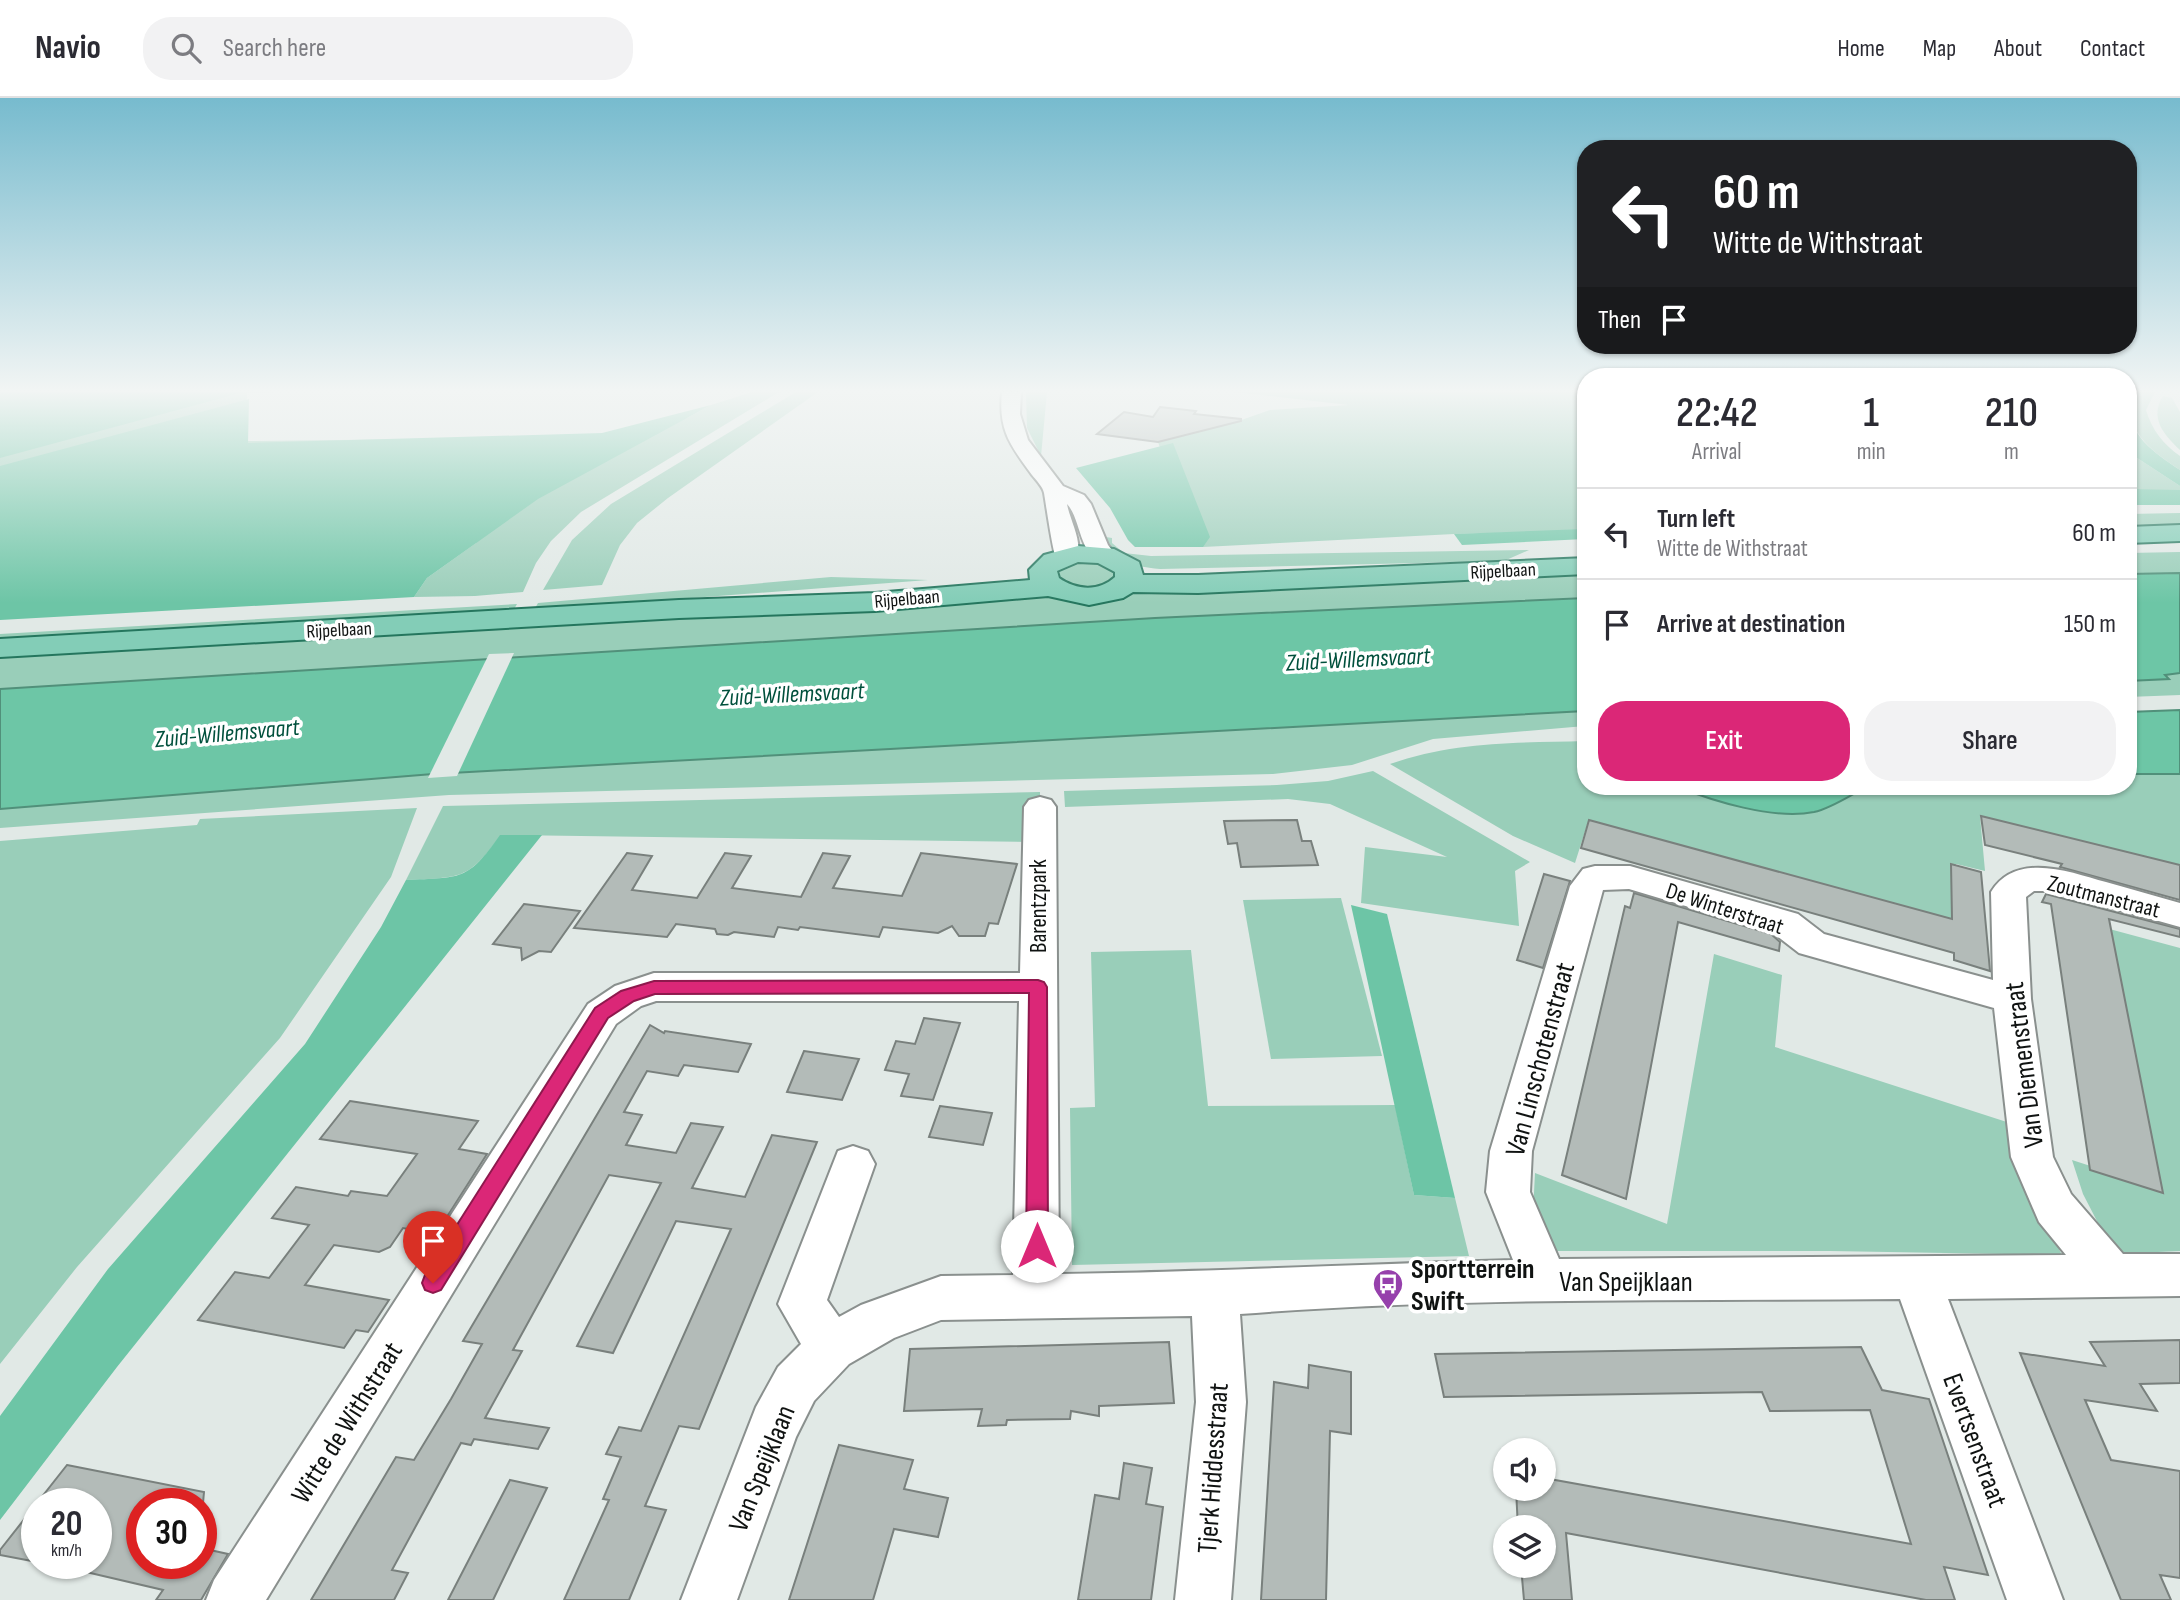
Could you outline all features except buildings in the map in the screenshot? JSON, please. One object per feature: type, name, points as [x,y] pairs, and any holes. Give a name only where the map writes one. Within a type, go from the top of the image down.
[{"type":"main road","points":[[2137,535],[2180,533]]},
{"type":"main road","points":[[2137,550],[2180,549]]},
{"type":"main road","name":"Rijpelbaan","points":[[0,648],[679,609],[875,602],[1053,571],[1120,569],[1198,584],[1577,566]]},
{"type":"main road","points":[[1053,571],[1071,594],[1097,595],[1119,589],[1120,569]]},
{"type":"street","points":[[1034,462],[1055,491],[1076,500],[1083,509],[1097,546],[1120,569]]},
{"type":"street","points":[[1053,571],[1066,533],[1053,503],[1055,491]]},
{"type":"street","name":"Barentzpark","points":[[1037,1298],[1040,807]]},
{"type":"street","name":"De Winterstraat","points":[[1595,877],[1630,878],[1785,923],[1812,944],[2012,999]]},
{"type":"street","name":"Van Linschotenstraat","points":[[1545,1281],[1508,1192],[1511,1151],[1587,886],[1595,877]]},
{"type":"street","name":"Zoutmanstraat","points":[[2027,880],[2052,879],[2180,915]]},
{"type":"street","name":"Van Diemenstraat","points":[[2027,880],[2008,892],[2012,999],[2032,1157],[2055,1208],[2113,1277]]},
{"type":"street","name":"Witte de Withstraat","points":[[234,1600],[602,1013],[628,996],[654,987],[1038,987]]},
{"type":"street","points":[[832,1347],[802,1304],[853,1164]]},
{"type":"street","name":"Van Speijklaan","points":[[709,1600],[774,1425],[796,1384],[832,1347],[878,1321],[941,1298],[1214,1294],[1307,1287],[1545,1281],[1917,1280],[2180,1275]]},
{"type":"street","name":"Evertsenstraat","points":[[1917,1280],[2035,1600]]},
{"type":"street","name":"Tjerk Hiddesstraat","points":[[1202,1600],[1221,1402],[1214,1294]]},
{"type":"shaded area","points":[[0,462],[663,462],[581,512],[551,541],[536,563],[523,592],[414,597],[427,578],[476,543],[0,574]]},
{"type":"shaded area","points":[[15,462],[606,462],[538,499],[427,578],[414,597],[0,620],[0,466]]},
{"type":"shaded area","points":[[680,462],[719,462],[637,523],[620,545],[602,585],[543,590],[572,540],[611,504]]},
{"type":"shaded area","points":[[1099,462],[1181,462],[1210,537],[1203,547],[1135,547],[1128,540],[1110,508],[1076,468]]},
{"type":"shaded area","points":[[1165,462],[1577,462],[1577,531],[1454,534],[1203,547],[1192,540]]},
{"type":"shaded area","points":[[2137,462],[2143,462],[2180,486],[2180,491],[2137,496]]},
{"type":"shaded area","points":[[2143,462],[2168,462],[2180,470],[2180,486]]},
{"type":"shaded area","points":[[2169,462],[2180,462],[2180,470]]},
{"type":"shaded area","points":[[2137,489],[2180,490],[2180,505],[2137,505]]},
{"type":"shaded area","points":[[2180,513],[2180,530],[2137,532],[2137,514]]},
{"type":"shaded area","points":[[1577,529],[1577,539],[1462,545],[1454,534]]},
{"type":"shaded area","points":[[1100,536],[1112,538],[1112,543],[1124,553],[1151,556],[1529,550],[1504,561],[1160,569],[1125,561],[1112,552]]},
{"type":"shaded area","points":[[2180,552],[2180,573],[2137,574],[2137,553]]},
{"type":"shaded area","points":[[1091,560],[1115,570],[1115,579],[1095,588],[1059,582],[1056,570],[1066,563]]},
{"type":"shaded area","points":[[1577,573],[1577,598],[1155,618],[0,689],[0,656],[1126,591]]},
{"type":"shaded area","points":[[831,577],[928,580],[534,610],[538,603]]},
{"type":"shaded area","points":[[517,604],[513,611],[0,643],[0,634]]},
{"type":"shaded area","points":[[2180,673],[2180,695],[2137,697],[2137,681],[2168,679],[2164,675]]},
{"type":"shaded area","points":[[1577,711],[1577,727],[1433,739],[1352,765],[1273,774],[449,795],[0,828],[0,809],[433,774]]},
{"type":"shaded area","points":[[1577,741],[1577,795],[1700,795],[1790,814],[1816,812],[1850,795],[2137,795],[2137,774],[2180,774],[2180,865],[1980,816],[1985,871],[1956,864],[1956,926],[1587,825],[1575,863],[1513,836],[1390,764],[1439,751],[1511,743]]},
{"type":"shaded area","points":[[1373,771],[1530,862],[1515,871],[1519,926],[1361,903],[1365,847],[1447,857],[1330,804],[1288,799],[1065,807],[1064,791],[1277,785],[1328,781]]},
{"type":"shaded area","points":[[1040,792],[1040,826],[1034,842],[501,835],[480,861],[461,874],[406,880],[443,806]]},
{"type":"shaded area","points":[[417,808],[391,877],[280,1038],[77,1267],[0,1364],[0,841],[197,825],[200,819]]},
{"type":"shaded area","points":[[500,835],[542,835],[117,1367],[24,1488],[21,1488],[21,1493],[0,1520],[0,1416],[108,1269],[305,1044],[381,927],[406,880],[461,874],[489,850]]},
{"type":"shaded area","points":[[1341,898],[1382,1056],[1271,1059],[1243,900]]},
{"type":"shaded area","points":[[1351,905],[1387,914],[1455,1198],[1414,1195]]},
{"type":"shaded area","points":[[2102,927],[2180,948],[2180,1251],[2114,1254],[2083,1194],[2072,1160],[2149,1185]]},
{"type":"shaded area","points":[[1191,950],[1208,1106],[1395,1105],[1414,1195],[1455,1198],[1469,1256],[1072,1265],[1070,1108],[1095,1107],[1091,952]]},
{"type":"shaded area","points":[[1714,954],[1782,975],[1775,1047],[2016,1125],[2029,1191],[2062,1255],[1830,1251],[1547,1251],[1533,1212],[1535,1173],[1667,1224]]},
{"type":"water","points":[[2180,573],[2180,673],[2165,675],[2169,679],[2137,681],[2137,574]]},
{"type":"water","name":"Zuid-Willemsvaart","points":[[1577,598],[1577,711],[433,774],[0,809],[0,689],[1155,618]]},
{"type":"water","points":[[2180,710],[2180,774],[2137,774],[2137,712]]},
{"type":"water","points":[[1699,795],[1851,795],[1828,807],[1798,814],[1743,808]]},
{"type":"pier","points":[[514,653],[457,776],[428,778],[489,654]]},
{"type":"place","name":"Sportterrein Swift","points":[[1388,1311]]},
{"type":"route","points":[[433,1283],[602,1013],[628,996],[654,987],[1038,987],[1037,1246]]}]
